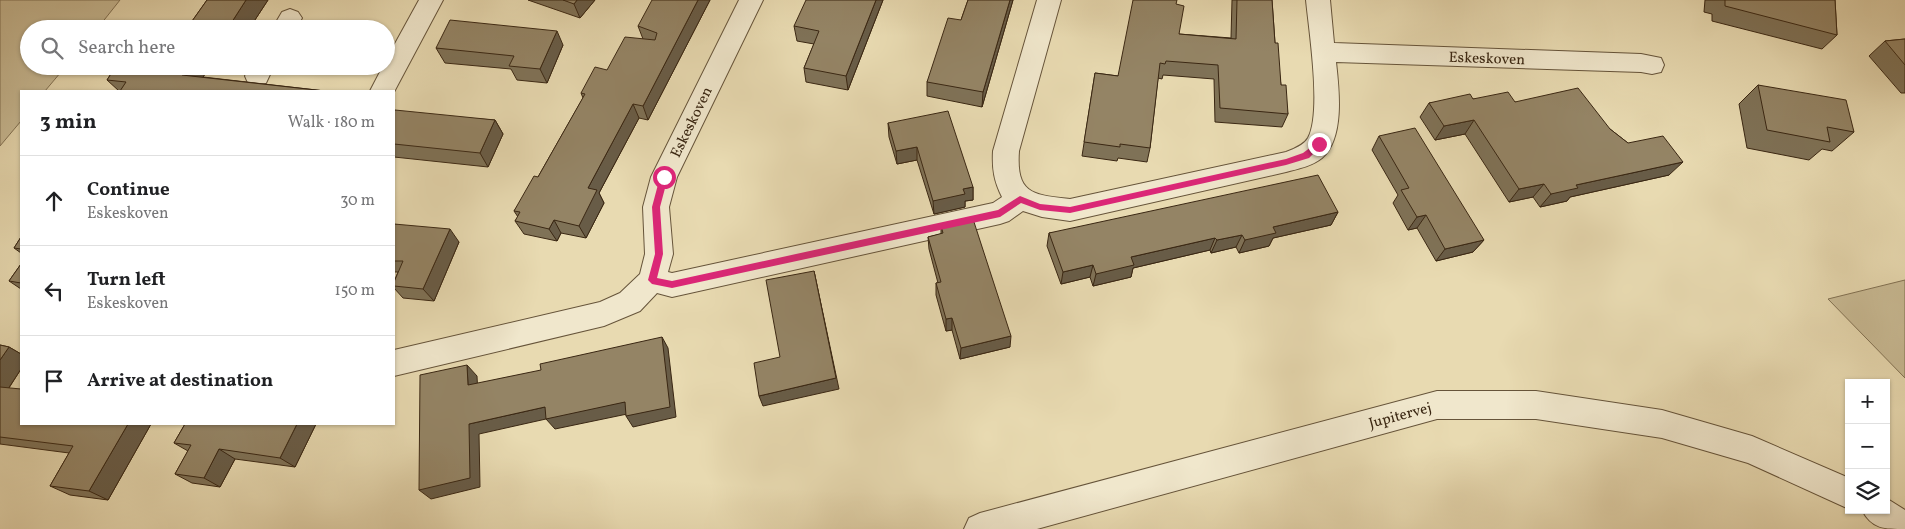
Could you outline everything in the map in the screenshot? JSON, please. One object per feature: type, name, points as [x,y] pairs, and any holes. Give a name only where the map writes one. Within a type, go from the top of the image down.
[{"type":"street","points":[[395,53],[431,0]]},
{"type":"street","name":"Eskeskoven","points":[[395,363],[604,314],[630,302],[652,280],[659,254],[656,207],[664,177],[751,0]]},
{"type":"street","points":[[1049,0],[1006,152],[1004,166],[1008,183],[1020,199],[1040,207],[1070,210],[1306,156],[1319,144],[1324,130],[1326,104],[1318,0]]},
{"type":"street","name":"Eskeskoven","points":[[1322,52],[1641,63],[1652,65]]},
{"type":"street","points":[[382,90],[387,75]]},
{"type":"street","points":[[652,280],[672,285],[1000,213],[1020,199]]},
{"type":"street","name":"Jupitervej","points":[[980,529],[1437,405],[1536,405],[1662,424],[1752,450],[1845,492]]},
{"type":"street","points":[[1884,514],[1905,528]]},
{"type":"shaded area","points":[[0,0],[120,0],[104,20],[20,20],[20,75],[58,75],[46,90],[20,90],[20,122],[0,146]]},
{"type":"shaded area","points":[[1905,280],[1905,378],[1828,299]]},
{"type":"building","points":[[207,0],[246,0],[233,20],[193,20]]},
{"type":"building","points":[[563,0],[577,0],[574,4]]},
{"type":"building","points":[[652,0],[698,0],[643,106],[633,104],[588,188],[597,190],[579,226],[554,220],[549,229],[515,221],[520,212],[514,211],[534,176],[538,177],[585,94],[581,93],[595,67],[607,70],[625,37],[655,40],[657,33],[638,26]]},
{"type":"building","points":[[806,0],[876,0],[846,76],[804,68],[819,31],[794,26]]},
{"type":"building","points":[[968,0],[1010,0],[983,92],[927,82],[948,18],[961,20]]},
{"type":"building","points":[[1133,0],[1177,0],[1176,4],[1184,6],[1179,34],[1236,39],[1237,0],[1272,0],[1275,43],[1278,43],[1281,85],[1286,85],[1288,114],[1220,108],[1218,65],[1166,61],[1165,64],[1160,63],[1150,148],[1120,144],[1120,147],[1084,142],[1095,73],[1118,76]]},
{"type":"building","points":[[1725,0],[1835,0],[1837,35],[1725,6]]},
{"type":"building","points":[[450,20],[557,31],[540,69],[509,66],[514,56],[436,48]]},
{"type":"building","points":[[1905,39],[1905,65],[1885,41]]},
{"type":"building","points":[[110,75],[182,75],[316,90],[121,90],[126,82],[107,80]]},
{"type":"building","points":[[1758,85],[1846,100],[1854,132],[1827,127],[1830,142],[1767,130]]},
{"type":"building","points":[[1578,88],[1610,129],[1628,143],[1663,136],[1683,162],[1576,185],[1578,188],[1551,194],[1544,184],[1519,189],[1474,120],[1444,126],[1429,103],[1470,94],[1473,99],[1508,92],[1515,102]]},
{"type":"building","points":[[395,110],[495,120],[480,153],[395,144]]},
{"type":"building","points":[[948,111],[973,187],[963,189],[965,194],[933,201],[917,147],[896,151],[888,123]]},
{"type":"building","points":[[1415,128],[1484,240],[1445,249],[1426,215],[1417,217],[1401,190],[1409,188],[1379,136]]},
{"type":"building","points":[[1318,175],[1338,212],[1273,227],[1276,233],[1245,240],[1242,235],[1217,240],[1215,238],[1131,257],[1134,265],[1096,274],[1093,265],[1063,272],[1049,233]]},
{"type":"building","points":[[973,219],[1011,336],[961,348],[952,318],[946,319],[936,283],[941,282],[928,237],[943,233],[941,226]]},
{"type":"building","points":[[395,224],[450,229],[423,289],[395,286],[395,280],[403,261],[395,261]]},
{"type":"building","points":[[20,239],[20,249],[14,248]]},
{"type":"building","points":[[20,265],[20,283],[9,281]]},
{"type":"building","points":[[814,271],[836,378],[759,396],[754,363],[780,357],[766,280]]},
{"type":"building","points":[[662,337],[670,407],[626,416],[625,402],[546,419],[545,407],[469,424],[470,478],[419,490],[420,375],[467,365],[468,385],[541,370],[540,364]]},
{"type":"building","points":[[0,345],[9,347],[0,360]]},
{"type":"building","points":[[0,387],[20,389],[20,425],[127,425],[89,491],[50,486],[73,446],[0,437]]},
{"type":"building","points":[[184,425],[296,425],[280,458],[219,449],[204,478],[175,474],[191,445],[174,443]]},
{"type":"route","points":[[664,177],[656,207],[659,254],[652,280],[672,285],[1000,213],[1020,199],[1040,207],[1070,210],[1286,162],[1306,156],[1319,144]]}]
